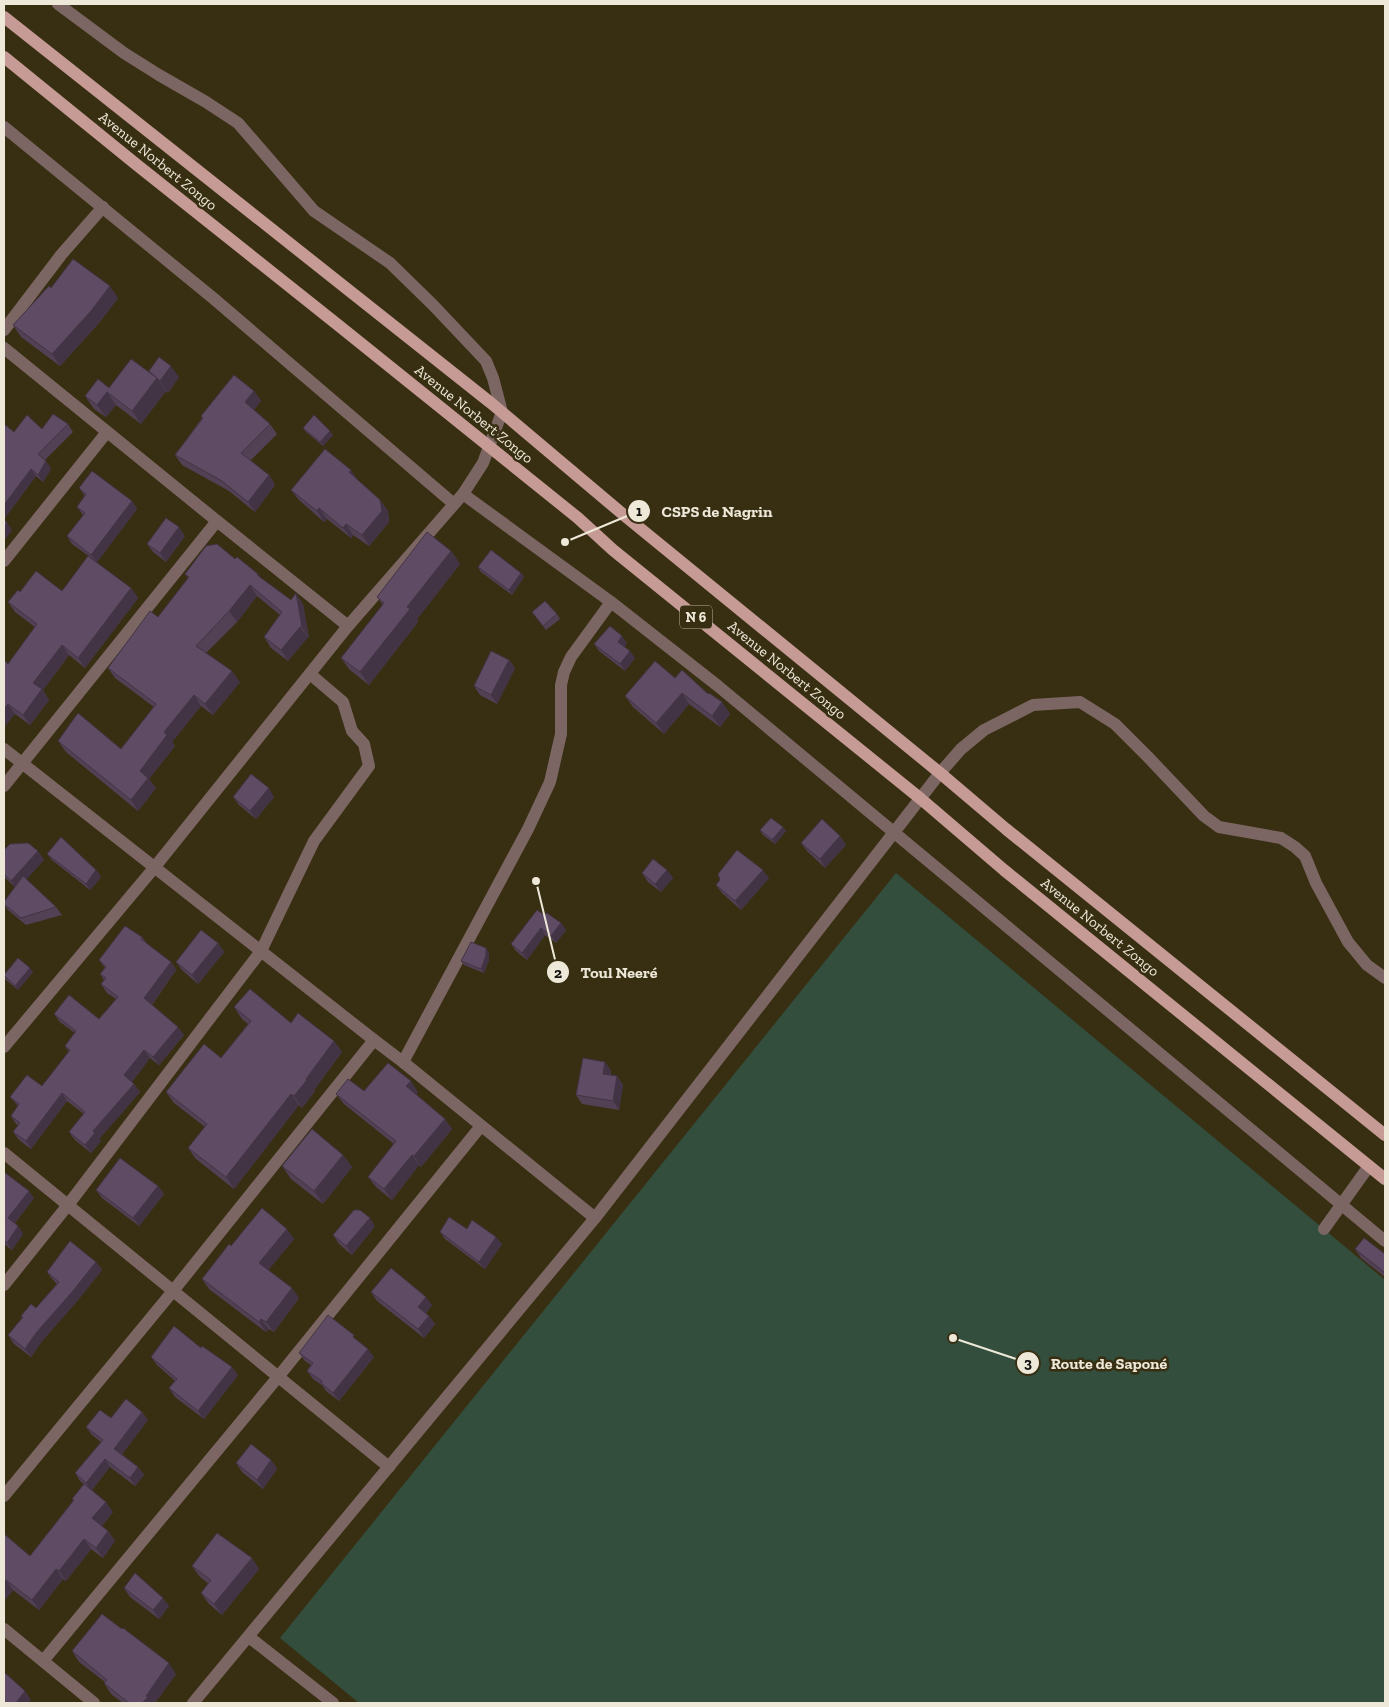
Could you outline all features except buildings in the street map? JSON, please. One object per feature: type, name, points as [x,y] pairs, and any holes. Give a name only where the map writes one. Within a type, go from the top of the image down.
[{"type":"main road","name":"Avenue Norbert Zongo","points":[[4,18],[502,412],[625,516],[1006,829],[1385,1135]]},
{"type":"main road","name":"Avenue Norbert Zongo","points":[[4,57],[578,518],[621,556],[921,800],[1012,877],[1385,1179]]},
{"type":"street","points":[[4,1047],[154,868],[348,626],[463,494],[483,463],[502,412],[493,378],[486,361],[434,304],[390,263],[314,211],[238,123],[124,53],[58,4]]},
{"type":"street","points":[[4,127],[221,304],[454,504]]},
{"type":"street","points":[[4,330],[62,255],[103,208]]},
{"type":"street","points":[[4,348],[348,626]]},
{"type":"street","points":[[4,561],[107,432]]},
{"type":"street","points":[[463,494],[610,602],[718,686],[1385,1241]]},
{"type":"street","points":[[4,786],[216,521]]},
{"type":"street","points":[[403,1062],[528,829],[550,782],[561,734],[561,686],[564,672],[571,658],[610,602]]},
{"type":"street","points":[[4,1285],[68,1205],[260,951],[314,841],[369,766],[364,744],[352,731],[343,702],[310,674]]},
{"type":"street","points":[[193,1703],[595,1218],[921,800],[940,773],[961,749],[984,730],[1034,706],[1080,702],[1115,724],[1204,816],[1219,828],[1281,838],[1305,856],[1316,883],[1348,942],[1367,965],[1385,978]]},
{"type":"street","points":[[4,750],[403,1062],[595,1218]]},
{"type":"street","points":[[4,1496],[173,1291],[374,1040]]},
{"type":"street","points":[[43,1661],[481,1126]]},
{"type":"street","points":[[4,1153],[389,1468]]},
{"type":"street","points":[[1324,1229],[1343,1205],[1369,1166]]},
{"type":"street","points":[[4,1629],[94,1703]]},
{"type":"street","points":[[249,1637],[333,1703]]},
{"type":"green space","points":[[896,873],[1385,1280],[1385,1703],[359,1703],[280,1638]]},
{"type":"place","name":"CSPS de Nagrin","points":[[565,542]]},
{"type":"place","name":"Toul Neeré","points":[[536,881]]},
{"type":"place","name":"Route de Saponé","points":[[953,1338]]}]
